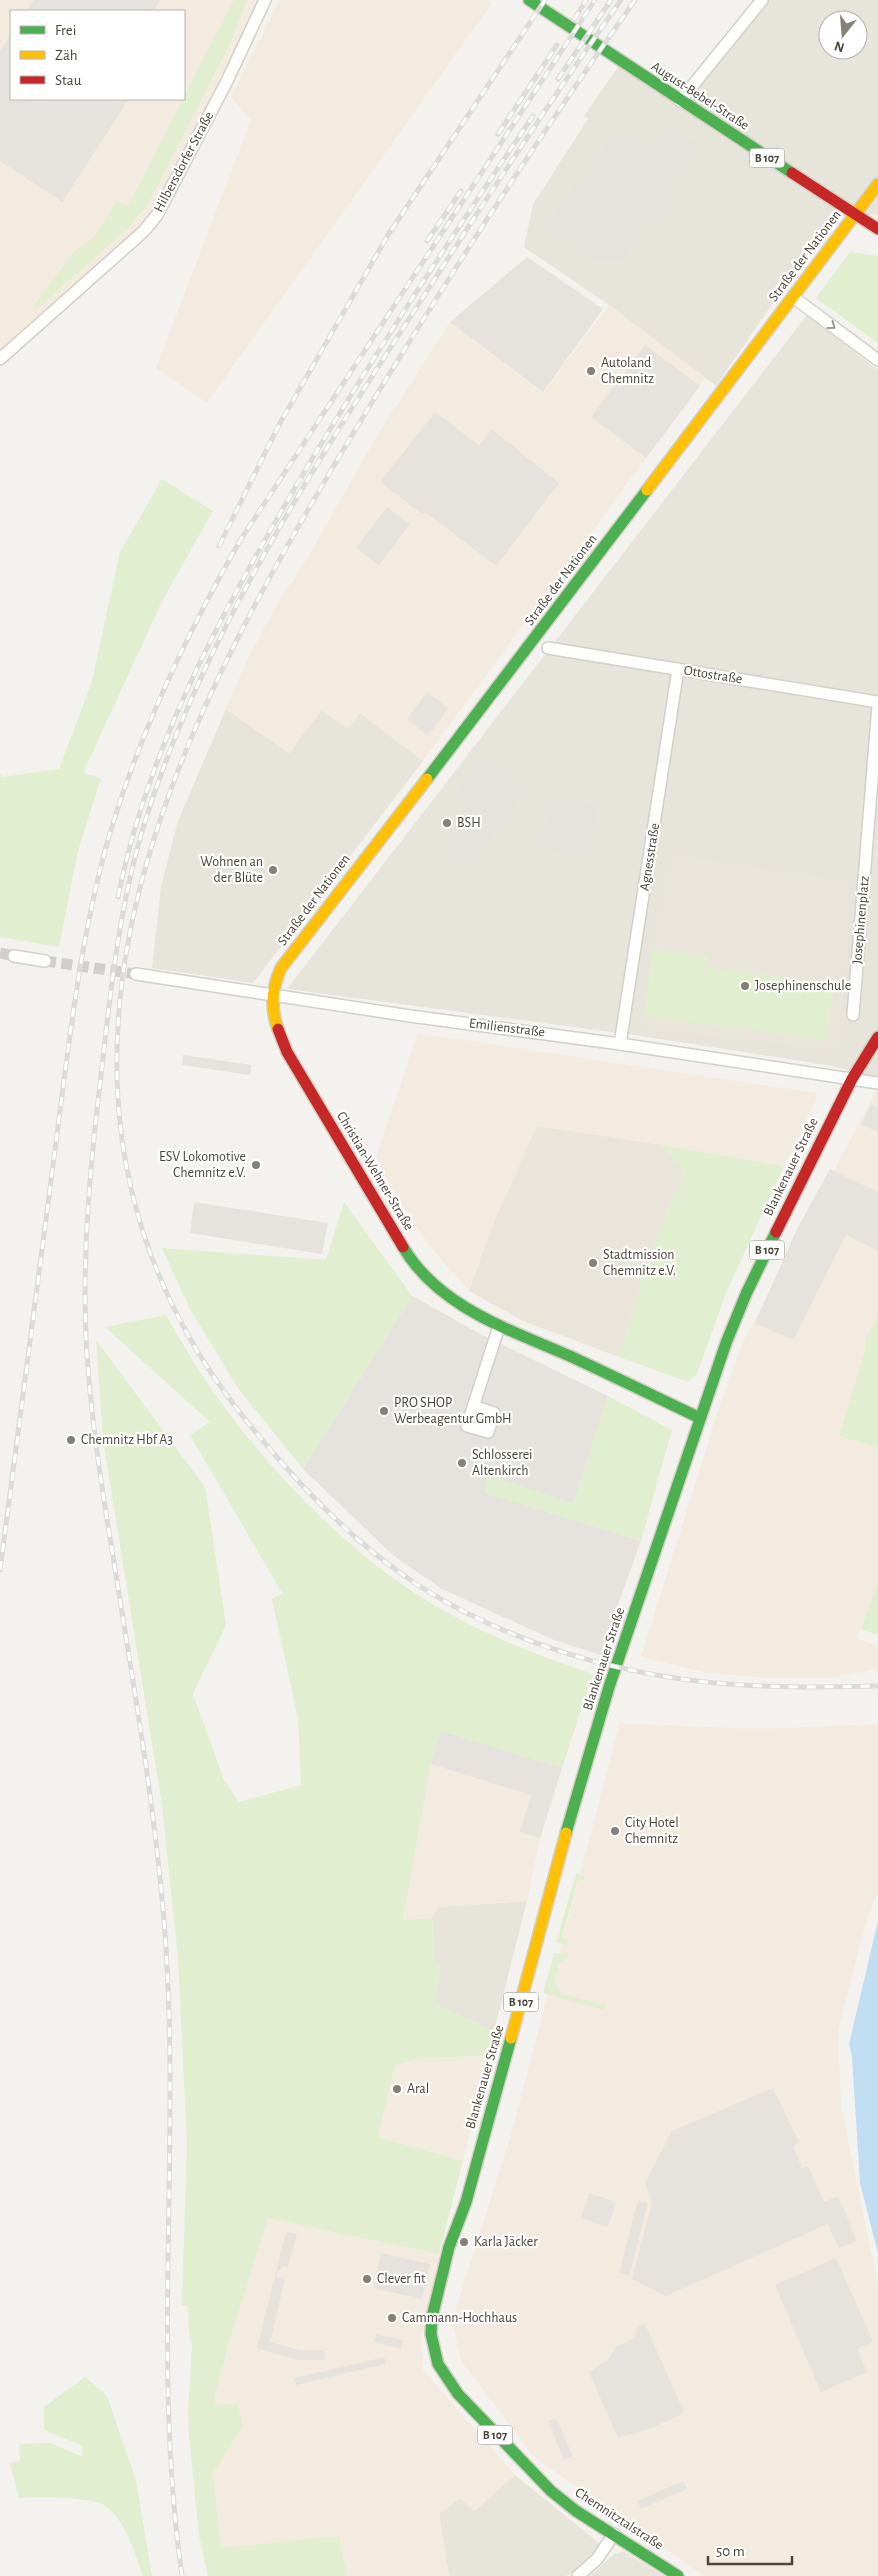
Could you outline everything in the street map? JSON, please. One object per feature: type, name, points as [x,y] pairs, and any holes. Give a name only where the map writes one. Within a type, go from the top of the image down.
[{"type":"main road","name":"August-Bebel-Straße","points":[[529,0],[854,215]]},
{"type":"main road","name":"Straße der Nationen","points":[[273,995],[274,983],[281,968],[531,644],[878,184]]},
{"type":"main road","name":"B 107","points":[[854,215],[878,229]]},
{"type":"main road","name":"Christian-Wehner-Straße","points":[[273,995],[276,1023],[287,1052],[412,1262],[432,1282],[455,1300],[499,1327],[572,1356],[700,1418]]},
{"type":"main road","name":"Blankenauer Straße","points":[[432,2317],[449,2247],[466,2202],[576,1797],[609,1687],[734,1319],[852,1079],[878,1036]]},
{"type":"main road","name":"Chemnitztalstraße","points":[[432,2317],[431,2334],[438,2364],[458,2394],[562,2500],[678,2576]]},
{"type":"street","name":"Hilbersdorfer Straße","points":[[0,359],[144,231],[157,215],[227,80],[265,0]]},
{"type":"street","points":[[680,101],[762,0]]},
{"type":"street","points":[[793,297],[878,360]]},
{"type":"street","name":"Ottostraße","points":[[548,648],[878,702]]},
{"type":"street","name":"Agnesstraße","points":[[620,1044],[678,669]]},
{"type":"street","name":"Josephinenplatz","points":[[853,1014],[878,706]]},
{"type":"street","points":[[14,956],[45,961]]},
{"type":"street","name":"Emilienstraße","points":[[136,974],[410,1016],[620,1044],[878,1083]]},
{"type":"street","points":[[473,1406],[499,1327]]},
{"type":"street","points":[[578,2576],[597,2559],[614,2534]]},
{"type":"shaded area","points":[[0,0],[264,0],[156,214],[0,357]]},
{"type":"shaded area","points":[[34,0],[161,0],[155,8],[156,10],[27,10]]},
{"type":"shaded area","points":[[280,0],[487,0],[492,3],[207,403],[156,368],[251,120],[231,97]]},
{"type":"shaded area","points":[[762,0],[878,0],[878,215],[836,211],[716,386],[609,305],[524,247],[533,204],[588,119],[584,116],[620,64],[680,102]]},
{"type":"shaded area","points":[[10,36],[10,100],[128,100],[62,202],[0,161],[0,51]]},
{"type":"shaded area","points":[[672,128],[699,144],[678,176],[666,168],[660,179],[678,191],[664,213],[650,221],[623,260],[594,261],[547,226],[576,182],[580,184],[583,179],[592,184],[598,174],[591,169],[613,134],[623,140],[630,130],[658,149]]},
{"type":"shaded area","points":[[527,257],[603,309],[543,392],[450,322]]},
{"type":"shaded area","points":[[609,305],[705,378],[423,761],[360,713],[348,729],[321,710],[289,753],[226,709],[249,656],[277,605],[303,566],[375,439],[450,322],[543,393]]},
{"type":"shaded area","points":[[807,315],[878,370],[878,1078],[832,1066],[634,1035],[287,989]]},
{"type":"shaded area","points":[[645,345],[700,386],[646,458],[591,417]]},
{"type":"shaded area","points":[[435,412],[479,445],[492,429],[559,483],[496,566],[425,512],[422,514],[380,482]]},
{"type":"shaded area","points":[[387,507],[410,524],[379,565],[356,548]]},
{"type":"shaded area","points":[[427,692],[448,708],[428,736],[407,719]]},
{"type":"shaded area","points":[[226,709],[289,753],[321,710],[360,713],[423,761],[253,983],[152,968],[161,886],[178,821]]},
{"type":"shaded area","points":[[484,753],[522,782],[521,784],[529,787],[472,864],[447,845],[471,814],[449,796],[456,793]]},
{"type":"shaded area","points":[[562,799],[599,804],[590,859],[553,852],[535,837]]},
{"type":"shaded area","name":"Josephinenschule","points":[[671,854],[848,881],[840,1050],[642,1029],[653,943]]},
{"type":"shaded area","points":[[418,1033],[816,1093],[817,1098],[784,1166],[537,1126],[494,1222],[469,1291],[431,1248],[394,1192],[376,1157]]},
{"type":"shaded area","points":[[183,1055],[252,1065],[250,1075],[182,1065]]},
{"type":"shaded area","points":[[878,1088],[878,1315],[865,1339],[866,1346],[839,1436],[878,1448],[878,1582],[856,1638],[878,1646],[878,1669],[829,1678],[765,1678],[707,1673],[641,1657],[718,1411],[743,1342]]},
{"type":"shaded area","points":[[871,1104],[878,1107],[878,1132],[861,1124]]},
{"type":"shaded area","points":[[537,1126],[661,1145],[684,1171],[650,1254],[619,1357],[523,1321],[469,1291],[494,1222]]},
{"type":"shaded area","points":[[830,1169],[878,1192],[878,1251],[846,1235],[793,1340],[755,1323],[797,1229]]},
{"type":"shaded area","points":[[194,1202],[328,1223],[322,1254],[190,1233]]},
{"type":"shaded area","points":[[412,1296],[482,1335],[608,1396],[573,1504],[487,1475],[485,1493],[641,1541],[600,1655],[554,1640],[442,1589],[394,1556],[303,1469]]},
{"type":"shaded area","points":[[412,1296],[457,1321],[453,1339],[450,1338],[448,1343],[403,1327]]},
{"type":"shaded area","points":[[497,1359],[523,1367],[516,1393],[540,1401],[533,1423],[539,1425],[536,1433],[503,1421],[507,1407],[492,1403],[487,1397]]},
{"type":"shaded area","points":[[620,1723],[755,1729],[878,1724],[878,1891],[867,1919],[838,2030],[841,2106],[878,2285],[878,2576],[704,2576],[535,2458],[461,2360],[452,2321],[510,2138]]},
{"type":"shaded area","points":[[441,1731],[562,1768],[540,1838],[527,1901],[438,1907],[432,1918],[403,1920],[431,1764]]},
{"type":"shaded area","points":[[441,1731],[562,1768],[540,1838],[520,1832],[531,1795],[431,1764]]},
{"type":"shaded area","points":[[527,1901],[494,2031],[434,2004],[441,1966],[435,1963],[432,1918],[438,1907]]},
{"type":"shaded area","points":[[488,2056],[463,2161],[378,2137],[395,2065],[420,2058]]},
{"type":"shaded area","points":[[773,2088],[799,2142],[793,2146],[802,2168],[808,2166],[824,2202],[838,2196],[857,2241],[839,2248],[828,2224],[666,2296],[632,2279],[652,2203],[645,2183],[672,2131]]},
{"type":"shaded area","points":[[589,2193],[616,2202],[608,2227],[581,2218]]},
{"type":"shaded area","points":[[638,2200],[648,2203],[629,2276],[619,2273]]},
{"type":"shaded area","points":[[268,2218],[439,2254],[421,2340],[423,2370],[515,2475],[474,2511],[460,2498],[439,2514],[449,2576],[347,2576],[339,2536],[221,2549],[213,2473],[242,2427],[215,2405],[215,2397],[229,2342]]},
{"type":"shaded area","points":[[286,2232],[297,2234],[288,2267],[284,2266],[278,2271],[276,2277],[285,2279],[270,2342],[299,2350],[324,2351],[325,2360],[298,2360],[257,2348]]},
{"type":"shaded area","points":[[381,2253],[430,2264],[422,2299],[373,2288]]},
{"type":"shaded area","points":[[836,2258],[873,2342],[857,2349],[867,2372],[821,2392],[775,2285]]},
{"type":"shaded area","points":[[645,2324],[684,2413],[652,2428],[618,2438],[589,2372],[610,2358],[616,2347],[633,2339],[638,2327]]},
{"type":"shaded area","points":[[376,2334],[403,2340],[401,2349],[374,2342]]},
{"type":"shaded area","points":[[385,2357],[386,2364],[296,2385],[294,2378]]},
{"type":"shaded area","points":[[556,2418],[573,2456],[564,2460],[548,2421]]},
{"type":"shaded area","points":[[515,2475],[599,2543],[596,2553],[574,2572],[566,2576],[449,2576],[439,2514],[460,2498],[474,2511]]},
{"type":"shaded area","points":[[683,2481],[687,2489],[641,2509],[637,2501]]},
{"type":"shaded area","points":[[623,2551],[664,2576],[590,2576],[614,2554]]},
{"type":"green space","points":[[234,0],[247,0],[232,39],[149,202],[130,226],[36,310],[34,305],[73,253],[95,236],[117,201],[128,206],[183,100],[185,100],[185,95]]},
{"type":"green space","points":[[850,252],[878,256],[878,343],[816,298]]},
{"type":"green space","points":[[162,479],[213,511],[163,599],[83,773],[101,778],[78,851],[59,947],[0,937],[0,773],[3,777],[59,769],[92,681],[120,552]]},
{"type":"green space","points":[[653,949],[708,956],[707,967],[834,984],[827,1040],[644,1016]]},
{"type":"green space","points":[[661,1145],[784,1166],[726,1293],[697,1374],[688,1382],[619,1357],[650,1254],[684,1171]]},
{"type":"green space","points":[[344,1202],[412,1296],[303,1469],[238,1388],[190,1309],[162,1248],[326,1260]]},
{"type":"green space","points":[[166,1315],[192,1359],[241,1429],[290,1486],[345,1540],[404,1586],[453,1616],[512,1644],[593,1674],[562,1768],[441,1731],[431,1764],[403,1920],[432,1918],[435,1963],[441,1966],[434,2004],[494,2031],[488,2056],[420,2058],[395,2065],[378,2137],[463,2161],[439,2254],[268,2218],[229,2342],[215,2397],[215,2405],[238,2404],[242,2427],[213,2473],[221,2548],[339,2536],[347,2576],[208,2576],[199,2535],[188,2412],[192,2347],[189,2332],[188,2306],[182,2305],[187,2142],[178,1958],[162,1805],[103,1440],[96,1340],[205,1487],[226,1625],[193,1694],[224,1780],[239,1802],[301,1785],[298,1718],[272,1599],[282,1593],[190,1435],[210,1422],[105,1327]]},
{"type":"green space","points":[[878,1315],[878,1448],[839,1436],[866,1346],[865,1339]]},
{"type":"green space","points":[[608,1396],[672,1430],[641,1541],[484,1493],[487,1474],[573,1504]]},
{"type":"green space","points":[[878,1582],[878,1635],[861,1629]]},
{"type":"green space","points":[[576,1873],[585,1876],[584,1880],[578,1879],[562,1938],[568,1940],[567,1945],[556,1943]]},
{"type":"green space","points":[[554,1953],[570,1955],[559,1963],[554,1980],[562,1994],[606,2005],[604,2010],[543,1993]]},
{"type":"green space","points":[[85,2377],[107,2396],[136,2480],[152,2576],[143,2576],[124,2528],[112,2511],[104,2505],[98,2502],[76,2499],[19,2498],[10,2463],[20,2461],[19,2444],[51,2443],[82,2457],[83,2446],[44,2430],[44,2407]]},
{"type":"water","points":[[878,1921],[878,2253],[860,2183],[852,2057],[849,2044]]},
{"type":"tunnel","points":[[0,953],[14,956]]},
{"type":"tunnel","points":[[45,961],[136,974]]},
{"type":"railway","points":[[219,546],[280,423],[388,235],[545,0]]},
{"type":"railway","points":[[574,20],[586,0]]},
{"type":"railway","points":[[0,1570],[76,990],[91,911],[110,833],[136,757],[184,646],[241,539],[595,0]]},
{"type":"railway","points":[[558,79],[611,0]]},
{"type":"railway","points":[[182,2576],[173,2494],[169,2413],[167,2331],[170,2085],[169,2003],[164,1921],[160,1875],[135,1692],[96,1448],[86,1339],[85,1271],[91,1169],[117,945],[136,855],[166,760],[223,632],[256,570],[327,447],[455,247],[621,0]]},
{"type":"railway","points":[[635,0],[525,161],[419,326],[291,538],[235,644],[185,753],[146,865],[122,979],[118,1094],[136,1209],[182,1324],[192,1342],[225,1393],[276,1456],[326,1510],[381,1559],[421,1587],[492,1625],[530,1641],[608,1665],[688,1680],[728,1684],[784,1687],[878,1686]]},
{"type":"railway","points":[[498,134],[557,45]]},
{"type":"railway","points":[[118,897],[131,841],[148,787],[168,734],[191,682],[242,580],[355,389],[533,116]]},
{"type":"railway","points":[[427,241],[461,191]]},
{"type":"traffic: fast","points":[[529,0],[792,173]]},
{"type":"traffic: fast","points":[[427,779],[647,490]]},
{"type":"traffic: fast","points":[[566,1833],[609,1687],[726,1343],[746,1294],[776,1232]]},
{"type":"traffic: fast","points":[[403,1247],[418,1268],[436,1286],[478,1315],[700,1418]]},
{"type":"traffic: fast","points":[[511,2038],[466,2202],[449,2247],[432,2317],[431,2334],[438,2364],[458,2394],[551,2491],[576,2511],[678,2576]]},
{"type":"traffic: slow","points":[[647,490],[878,184]]},
{"type":"traffic: slow","points":[[278,1029],[275,1021],[273,998],[281,968],[427,779]]},
{"type":"traffic: slow","points":[[511,2038],[566,1833]]},
{"type":"traffic: jam","points":[[792,173],[878,229]]},
{"type":"traffic: jam","points":[[278,1029],[287,1052],[403,1247]]},
{"type":"traffic: jam","points":[[776,1232],[852,1079],[878,1037]]},
{"type":"place","name":"Autoland Chemnitz","points":[[591,371]]},
{"type":"place","name":"BSH","points":[[447,823]]},
{"type":"place","name":"Wohnen an der Blüte","points":[[273,870]]},
{"type":"place","name":"Josephinenschule","points":[[745,986]]},
{"type":"place","name":"ESV Lokomotive Chemnitz e.V.","points":[[256,1165]]},
{"type":"place","name":"Stadtmission Chemnitz e.V.","points":[[593,1263]]},
{"type":"place","name":"PRO SHOP Werbeagentur GmbH","points":[[384,1411]]},
{"type":"place","name":"Chemnitz Hbf A3","points":[[71,1440]]},
{"type":"place","name":"Schlosserei Altenkirch","points":[[462,1463]]},
{"type":"place","name":"City Hotel Chemnitz","points":[[615,1831]]},
{"type":"place","name":"Aral","points":[[397,2089]]},
{"type":"place","name":"Karla Jäcker","points":[[464,2242]]},
{"type":"place","name":"Clever fit","points":[[367,2279]]},
{"type":"place","name":"Cammann-Hochhaus","points":[[392,2318]]}]
